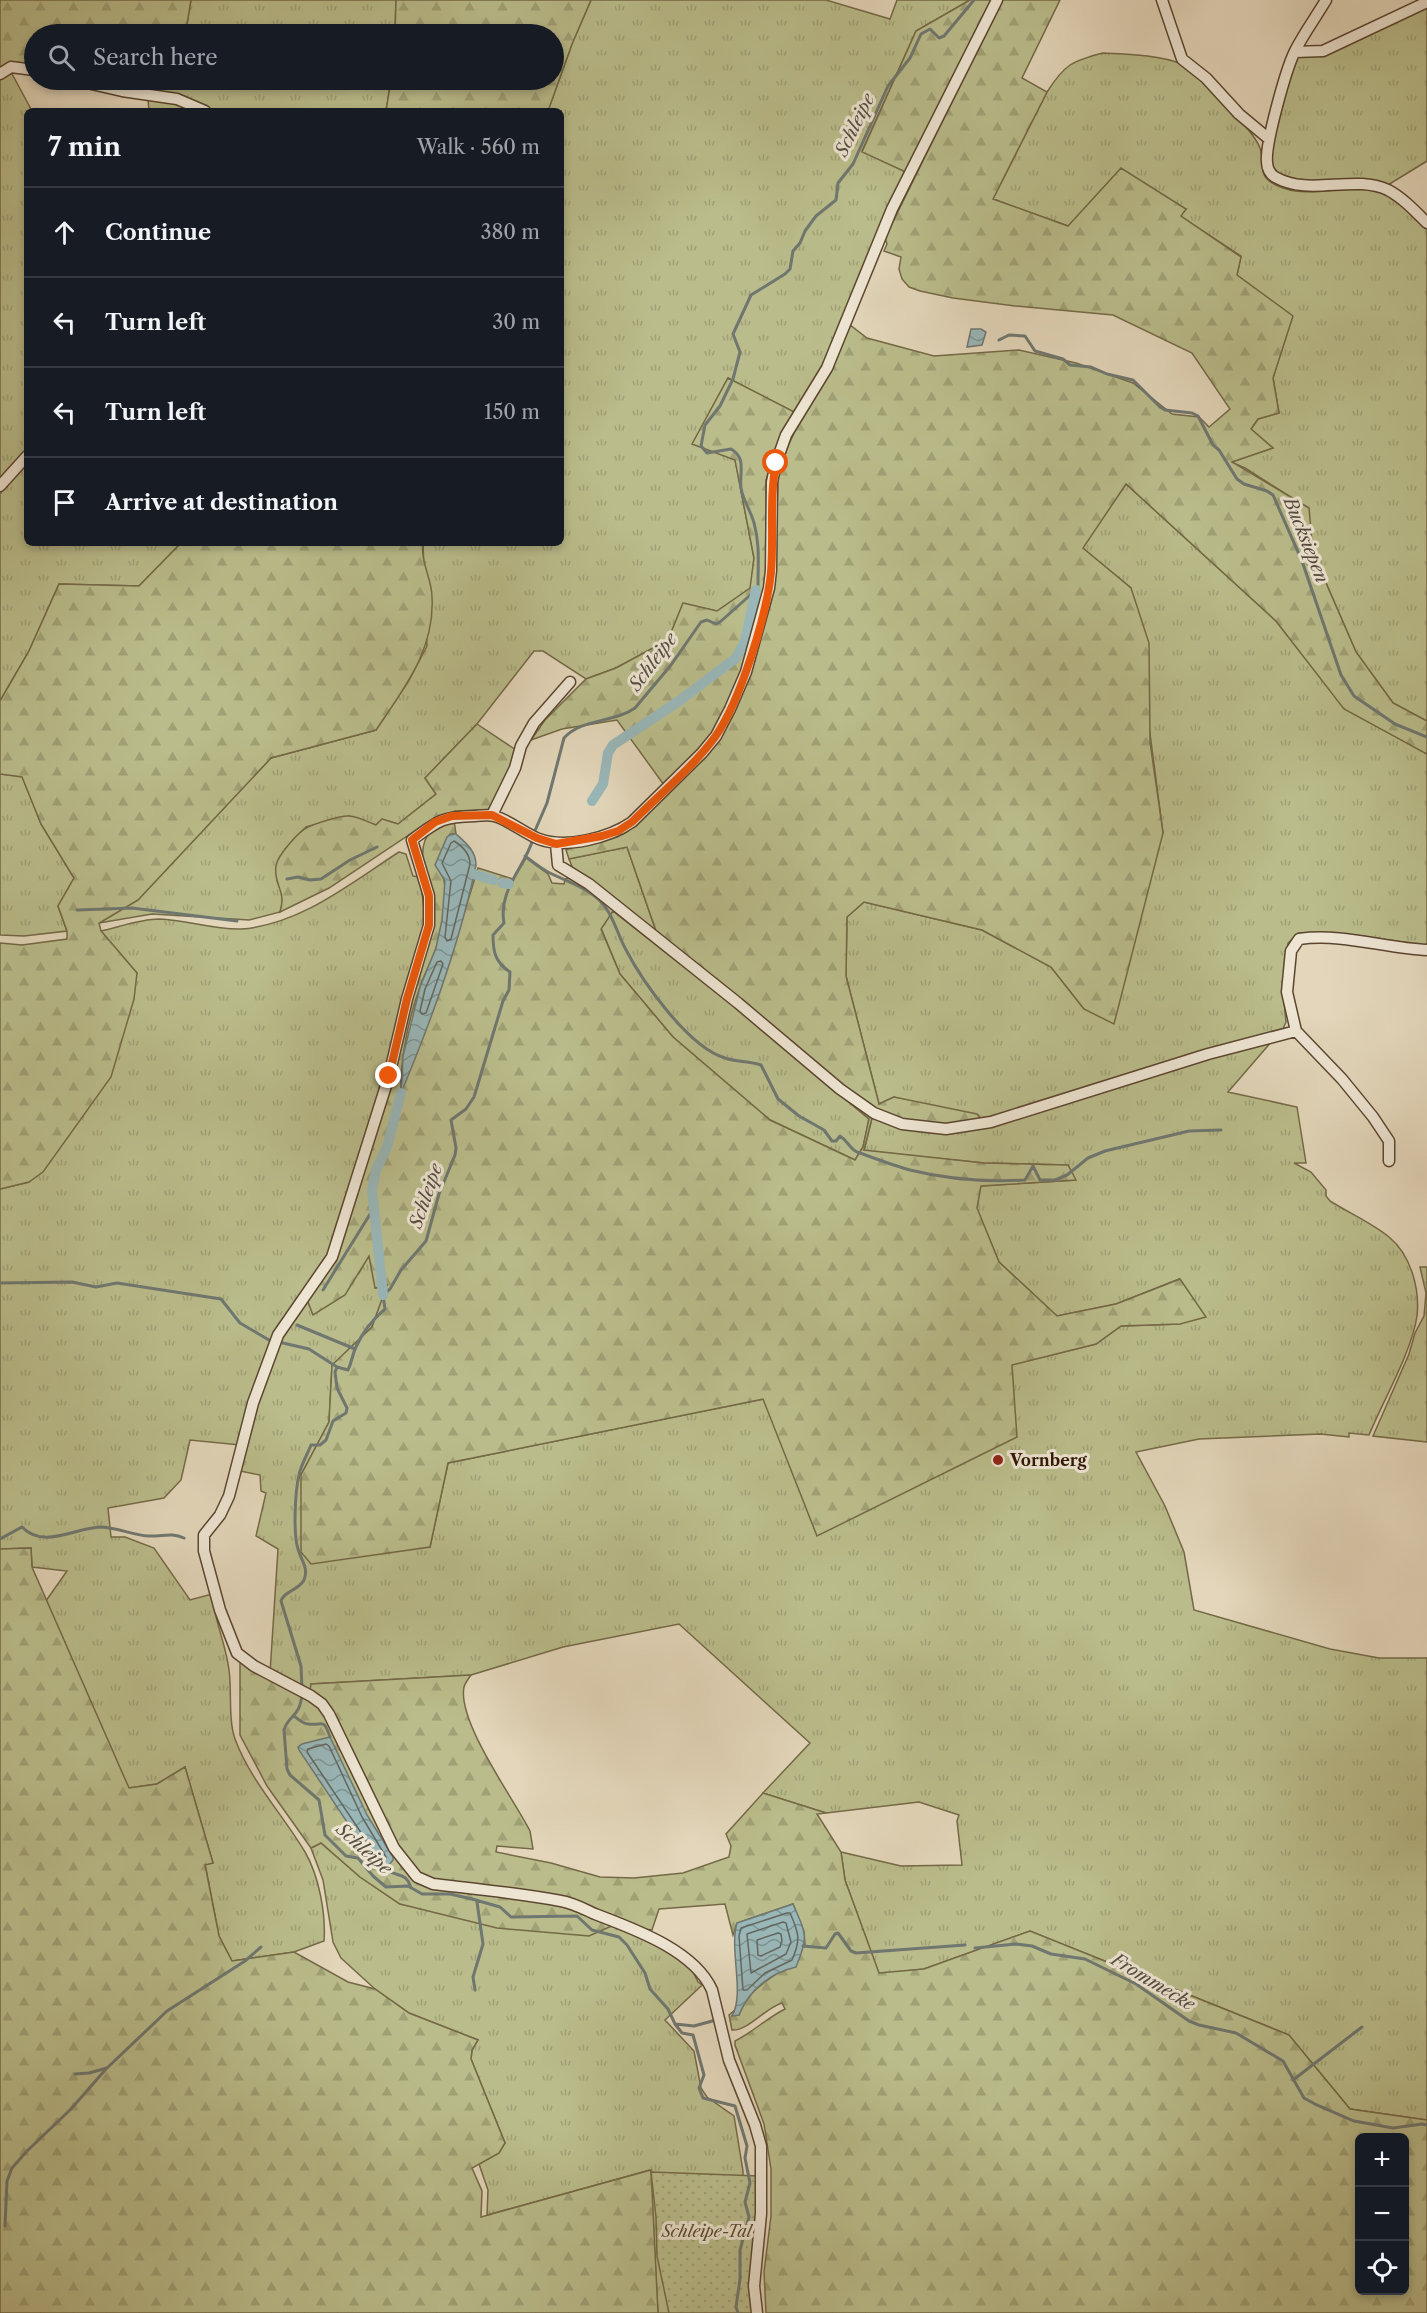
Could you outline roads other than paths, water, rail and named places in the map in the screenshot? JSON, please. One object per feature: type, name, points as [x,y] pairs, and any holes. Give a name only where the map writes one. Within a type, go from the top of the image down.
[{"type":"street","points":[[757,2313],[754,2286],[761,2214],[760,2146],[755,2125],[729,2060],[712,1989],[708,1981],[683,1956],[636,1930],[564,1901],[433,1884],[417,1877],[394,1848],[322,1704],[254,1666],[237,1653],[220,1610],[204,1551],[204,1535],[220,1515],[229,1496],[253,1403],[278,1335],[332,1257],[389,1076],[407,999],[429,925],[429,896],[412,840],[435,822],[452,816],[492,815],[556,844],[618,831],[632,822],[702,753],[716,736],[746,672],[769,588],[772,482],[786,435],[827,368],[892,209],[997,0]]},
{"type":"street","points":[[1162,0],[1182,59],[1206,78],[1239,114],[1269,139]]},
{"type":"street","points":[[1326,0],[1294,52],[1269,139],[1267,163],[1272,175],[1299,185],[1366,184],[1380,187],[1400,197],[1427,223]]},
{"type":"street","points":[[1294,52],[1323,51],[1425,3]]},
{"type":"street","points":[[0,74],[11,68],[24,69]]},
{"type":"street","points":[[118,90],[177,99],[198,108]]},
{"type":"street","points":[[0,486],[24,459]]},
{"type":"street","points":[[492,815],[515,768],[521,746],[534,723],[570,681]]},
{"type":"street","points":[[556,844],[558,864],[589,884],[710,980],[840,1089],[874,1113],[902,1124],[946,1129],[990,1122],[1208,1054],[1296,1030]]},
{"type":"street","points":[[1389,1161],[1389,1141],[1373,1116],[1296,1030],[1287,992],[1291,951],[1299,939],[1316,937],[1427,950]]},
{"type":"water","points":[[971,329],[981,329],[986,332],[982,345],[967,347]]},
{"type":"water","points":[[456,834],[470,848],[476,865],[462,923],[444,980],[401,1093],[403,1056],[420,987],[436,948],[442,920],[445,881],[435,865],[447,837]]},
{"type":"water","points":[[330,1737],[367,1815],[393,1857],[386,1869],[377,1867],[299,1750],[298,1747],[302,1744]]},
{"type":"water","points":[[793,1904],[804,1935],[803,1948],[796,1967],[769,1978],[748,1998],[739,2015],[732,2016],[737,1996],[735,1934],[737,1923]]},
{"type":"waterway","name":"Schleipe","points":[[534,833],[547,803],[564,738],[580,727],[627,713],[635,708],[671,665],[701,622],[707,620],[716,624],[720,622],[756,590],[758,585],[757,539],[753,519],[742,493],[741,462],[731,449],[707,453],[701,446],[705,425],[720,406],[733,379],[740,352],[733,334],[751,295],[790,269],[793,251],[800,243],[805,231],[816,216],[836,200],[838,183],[853,164],[888,86],[910,58],[921,34],[930,29],[939,38],[944,36],[974,0]]},
{"type":"waterway","name":"Bucksiepen","points":[[999,340],[1009,335],[1025,336],[1035,351],[1063,359],[1070,365],[1091,367],[1107,374],[1133,380],[1165,410],[1192,413],[1198,416],[1213,445],[1219,450],[1237,479],[1273,495],[1302,561],[1341,675],[1354,696],[1395,724],[1427,737]]},
{"type":"waterway","points":[[592,801],[603,784],[608,753],[613,745],[679,701],[736,658],[745,641],[756,590]]},
{"type":"waterway","name":"Schleipe","points":[[302,1688],[301,1666],[281,1601],[285,1595],[302,1583],[305,1576],[305,1568],[295,1533],[300,1471],[311,1445],[320,1445],[326,1440],[333,1421],[346,1413],[347,1408],[337,1388],[335,1372],[337,1367],[348,1370],[362,1336],[385,1309],[383,1295],[426,1241],[439,1194],[455,1155],[451,1120],[466,1109],[474,1097],[503,1001],[509,990],[510,972],[496,956],[493,935],[504,923],[503,911],[508,890],[533,839]]},
{"type":"waterway","points":[[287,879],[298,877],[310,880],[321,879],[350,860],[377,847]]},
{"type":"waterway","points":[[525,856],[545,870],[585,889],[601,902],[610,914],[625,948],[643,978],[668,1011],[696,1041],[725,1058],[761,1065],[778,1099],[799,1116],[824,1130],[832,1141],[836,1141],[840,1136],[857,1152],[903,1168],[952,1178],[1025,1180],[1033,1166],[1040,1180],[1055,1180],[1067,1175],[1088,1158],[1105,1151],[1189,1131],[1221,1130]]},
{"type":"waterway","points":[[474,874],[493,880]]},
{"type":"waterway","name":"Schleipe","points":[[502,883],[509,884]]},
{"type":"waterway","points":[[77,910],[132,908],[237,921]]},
{"type":"waterway","points":[[383,1295],[372,1190],[376,1170],[387,1147],[401,1093]]},
{"type":"waterway","points":[[323,1290],[372,1211]]},
{"type":"waterway","points":[[0,1283],[72,1282],[96,1287],[117,1283],[221,1299],[240,1323],[269,1340]]},
{"type":"waterway","points":[[297,1325],[355,1349]]},
{"type":"waterway","points":[[283,1343],[309,1349],[337,1367]]},
{"type":"waterway","points":[[0,1539],[22,1527],[40,1537],[60,1536],[102,1527],[142,1535],[171,1535],[184,1538]]},
{"type":"waterway","name":"Schleipe","points":[[302,1694],[299,1708],[284,1730],[287,1769],[290,1775],[319,1800],[325,1835],[346,1856],[358,1858],[386,1887],[408,1886],[422,1894],[450,1894],[472,1899],[500,1907],[511,1917],[577,1916],[592,1930],[619,1937],[627,1945],[645,1973],[650,1989],[668,2009],[675,2024],[682,2033],[693,2035],[704,2075],[699,2088],[703,2098],[735,2106],[747,2146],[745,2158],[750,2183],[745,2202],[749,2217],[740,2250],[740,2279],[736,2307],[738,2313]]},
{"type":"waterway","points":[[294,1716],[306,1724],[324,1725],[330,1737]]},
{"type":"waterway","points":[[386,1869],[407,1879],[411,1888]]},
{"type":"waterway","points":[[475,1990],[473,1977],[483,1944],[477,1902]]},
{"type":"waterway","name":"Frommecke","points":[[803,1946],[826,1948],[838,1933],[851,1951],[856,1953],[965,1945]]},
{"type":"waterway","name":"Frommecke","points":[[975,1948],[1016,1944],[1032,1946],[1051,1954],[1085,1959],[1136,1984],[1189,2021],[1236,2033],[1283,2061],[1304,2098],[1315,2104],[1354,2121],[1393,2128],[1427,2125]]},
{"type":"waterway","points":[[75,2074],[107,2068],[167,2011],[245,1961],[261,1947]]},
{"type":"waterway","name":"Frommecke","points":[[675,2024],[694,2026],[716,2020]]},
{"type":"waterway","points":[[1293,2080],[1362,2027]]},
{"type":"waterway","points":[[5,2226],[7,2181],[12,2168],[71,2109],[106,2069]]},
{"type":"place","name":"Vornberg","points":[[998,1460]]},
{"type":"park label","name":"Schleipe-Tal","points":[[707,2231]]}]
